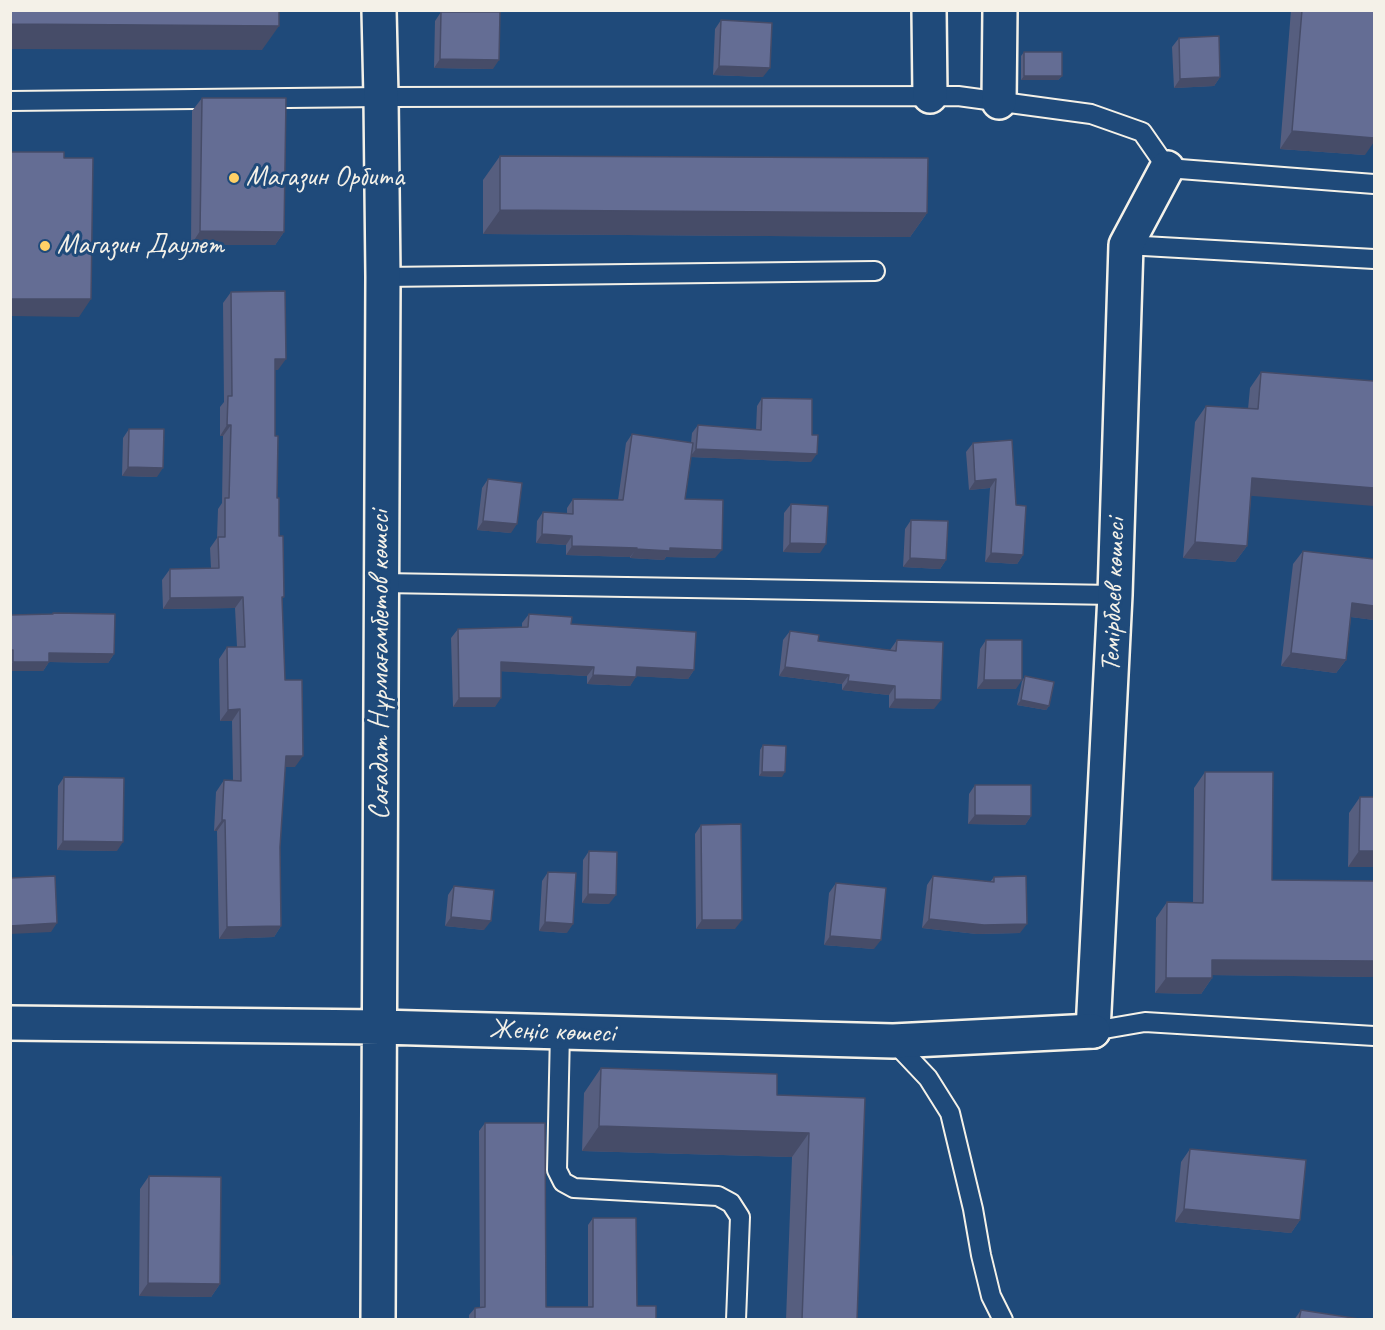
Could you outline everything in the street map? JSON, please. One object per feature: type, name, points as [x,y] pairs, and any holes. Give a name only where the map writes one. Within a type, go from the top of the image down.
[{"type":"street","name":"Сағадат Нұрмағамбетов көшесі","points":[[378,1320],[383,276],[379,10]]},
{"type":"street","points":[[929,10],[930,96]]},
{"type":"street","points":[[999,102],[1000,10]]},
{"type":"street","name":"Темірбаев көшесі","points":[[1093,1031],[1115,595],[1126,245],[1167,168]]},
{"type":"street","name":"Жеңіс көшесі","points":[[10,1023],[380,1027],[893,1041],[1093,1031]]},
{"type":"lane","points":[[10,101],[381,97],[958,96],[1091,114],[1142,132],[1167,168],[1374,184]]},
{"type":"lane","points":[[1126,245],[1374,259]]},
{"type":"lane","points":[[383,276],[875,271]]},
{"type":"lane","points":[[382,583],[1115,595]]},
{"type":"lane","points":[[1093,1031],[1145,1022],[1374,1036]]},
{"type":"lane","points":[[560,1032],[556,1170],[563,1182],[574,1188],[718,1196],[731,1203],[740,1216],[736,1320]]},
{"type":"lane","points":[[893,1041],[928,1078],[950,1113],[991,1296],[1003,1320]]},
{"type":"building","points":[[10,10],[279,10],[279,26],[10,24]]},
{"type":"building","points":[[1302,10],[1374,10],[1374,138],[1292,131]]},
{"type":"building","points":[[441,12],[500,12],[499,60],[440,59]]},
{"type":"building","points":[[721,20],[772,23],[770,68],[719,66]]},
{"type":"building","points":[[1219,36],[1220,77],[1180,79],[1179,38]]},
{"type":"building","points":[[1024,52],[1062,52],[1062,76],[1024,76]]},
{"type":"building","name":"Магазин Орбита","points":[[202,98],[286,98],[284,232],[200,231]]},
{"type":"building","name":"Магазин Даулет","points":[[10,152],[64,152],[64,158],[93,158],[91,299],[10,299]]},
{"type":"building","points":[[500,156],[928,158],[927,213],[500,210]]},
{"type":"building","points":[[285,291],[286,359],[275,359],[275,436],[278,436],[277,498],[279,498],[279,536],[283,536],[284,597],[282,597],[285,680],[302,680],[303,756],[286,756],[280,847],[281,926],[227,927],[225,820],[222,820],[224,780],[241,781],[240,709],[228,710],[227,647],[245,647],[243,597],[170,598],[170,569],[219,568],[218,537],[225,537],[225,498],[229,498],[231,425],[227,425],[228,396],[232,396],[231,292]]},
{"type":"building","points":[[1261,372],[1374,381],[1374,488],[1252,478],[1247,546],[1195,542],[1206,406],[1258,409]]},
{"type":"building","points":[[762,398],[812,399],[812,435],[818,435],[817,454],[696,449],[698,425],[761,430]]},
{"type":"building","points":[[129,429],[164,429],[163,468],[128,467]]},
{"type":"building","points":[[632,434],[693,443],[685,499],[723,500],[722,550],[670,548],[670,551],[572,546],[572,536],[542,534],[543,512],[573,514],[573,499],[623,500]]},
{"type":"building","points":[[1012,440],[1016,505],[1026,506],[1023,555],[991,553],[996,479],[975,481],[973,443]]},
{"type":"building","points":[[488,479],[522,483],[517,524],[483,521]]},
{"type":"building","points":[[791,504],[828,506],[826,544],[790,543]]},
{"type":"building","points":[[911,520],[948,521],[946,560],[910,558]]},
{"type":"building","points":[[1303,551],[1374,559],[1374,606],[1352,603],[1346,660],[1291,653]]},
{"type":"building","points":[[115,614],[114,654],[49,653],[49,662],[13,662],[13,650],[10,650],[10,615]]},
{"type":"building","points":[[529,614],[572,617],[571,624],[696,632],[694,670],[637,667],[636,677],[593,675],[594,667],[501,662],[501,698],[459,698],[458,629],[528,627]]},
{"type":"building","points":[[790,631],[819,635],[818,641],[896,651],[897,640],[943,642],[941,700],[895,699],[895,686],[848,681],[849,675],[785,667]]},
{"type":"building","points":[[986,640],[1022,640],[1022,680],[984,680]]},
{"type":"building","points":[[1025,676],[1054,682],[1049,706],[1021,700]]},
{"type":"building","points":[[763,745],[786,746],[785,772],[762,772]]},
{"type":"building","points":[[1205,772],[1273,772],[1272,880],[1374,881],[1374,961],[1212,960],[1212,978],[1166,978],[1167,902],[1203,903]]},
{"type":"building","points":[[64,777],[124,778],[123,842],[63,841]]},
{"type":"building","points":[[975,785],[1031,785],[1031,816],[975,815]]},
{"type":"building","points":[[1360,797],[1374,797],[1374,851],[1359,851]]},
{"type":"building","points":[[741,824],[742,920],[702,920],[701,825]]},
{"type":"building","points":[[589,851],[617,852],[616,895],[588,894]]},
{"type":"building","points":[[548,872],[576,873],[573,924],[545,922]]},
{"type":"building","points":[[55,876],[57,923],[10,926],[10,878]]},
{"type":"building","points":[[933,876],[994,882],[994,877],[1026,876],[1027,924],[984,925],[929,919]]},
{"type":"building","points":[[836,883],[886,888],[881,940],[830,936]]},
{"type":"building","points":[[454,886],[494,890],[491,921],[451,917]]},
{"type":"building","points":[[601,1068],[777,1074],[777,1095],[865,1098],[857,1320],[802,1320],[809,1133],[599,1126]]},
{"type":"building","points":[[485,1123],[545,1123],[546,1307],[593,1307],[593,1218],[636,1218],[637,1306],[656,1306],[656,1320],[475,1320],[475,1308],[485,1307]]},
{"type":"building","points":[[1190,1149],[1306,1160],[1300,1220],[1184,1209]]},
{"type":"building","points":[[149,1176],[221,1177],[220,1284],[148,1283]]},
{"type":"building","points":[[10,1256],[12,1256],[11,1311],[10,1311]]},
{"type":"building","points":[[1301,1310],[1366,1320],[1299,1320]]},
{"type":"place","name":"Магазин Орбита","points":[[234,178]]},
{"type":"place","name":"Магазин Даулет","points":[[45,246]]}]
